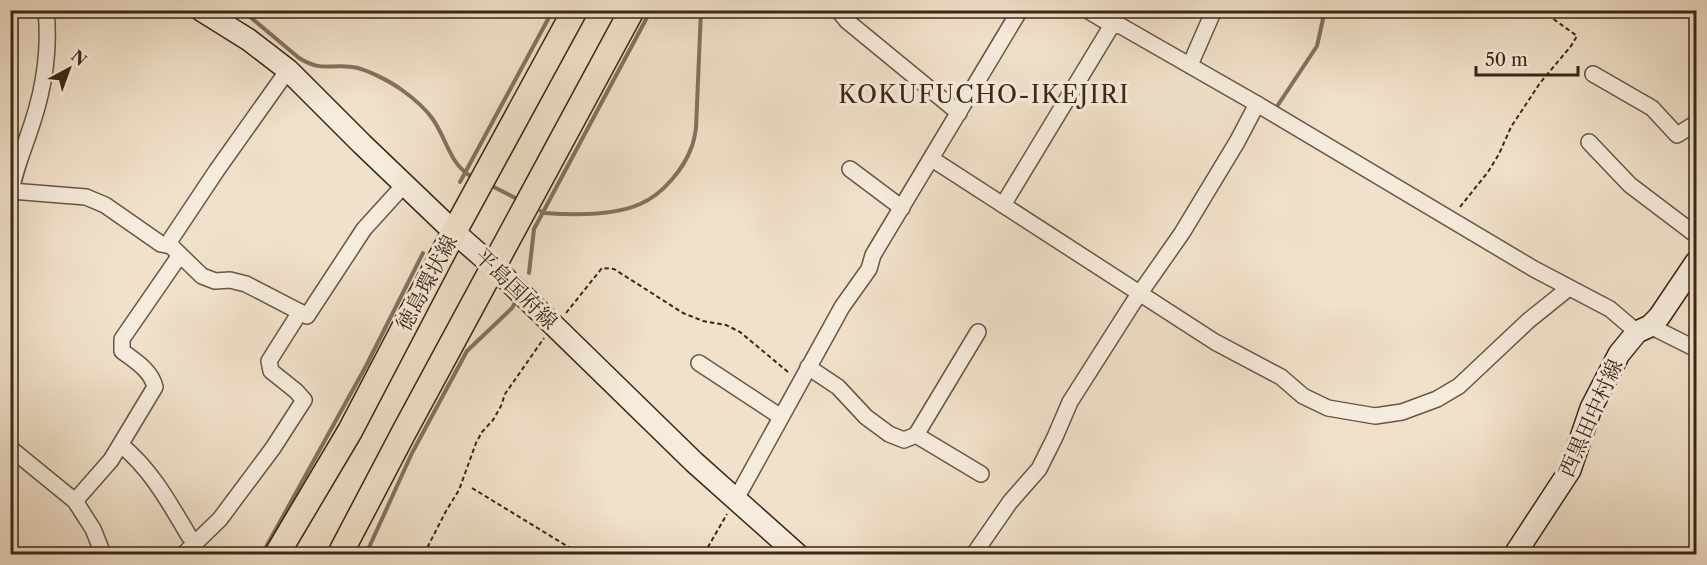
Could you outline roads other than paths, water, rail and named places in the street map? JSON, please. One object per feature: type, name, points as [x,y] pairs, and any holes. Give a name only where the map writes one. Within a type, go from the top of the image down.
[{"type":"main road","name":"徳島環状線","points":[[277,555],[350,431],[454,232],[575,10]]},
{"type":"main road","points":[[340,555],[632,10]]},
{"type":"main road","name":"平島国府線","points":[[204,11],[249,40],[288,70],[404,185],[494,267],[694,462],[797,555]]},
{"type":"main road","name":"西黒田中村線","points":[[1515,555],[1570,470],[1591,408],[1619,354],[1662,313],[1696,262]]},
{"type":"street","points":[[46,10],[47,62],[33,122],[13,180],[11,195],[86,197],[105,205],[161,244],[175,250],[202,276],[214,281],[230,280],[246,284],[307,316],[364,229],[404,185]]},
{"type":"street","points":[[838,10],[847,21],[959,113]]},
{"type":"street","points":[[736,498],[842,307],[869,269],[873,255],[1020,10]]},
{"type":"street","points":[[1088,10],[1112,25],[1121,26],[1190,65],[1569,288],[1643,329],[1696,349]]},
{"type":"street","points":[[1190,65],[1214,10]]},
{"type":"street","points":[[1003,205],[1112,25]]},
{"type":"street","points":[[75,501],[111,460],[154,387],[153,379],[146,370],[122,351],[122,339],[175,250],[171,238],[288,70]]},
{"type":"street","points":[[1593,74],[1652,108],[1677,135],[1696,123]]},
{"type":"street","points":[[974,555],[1010,502],[1039,469],[1071,402],[1095,360],[1182,233],[1237,142],[1257,104]]},
{"type":"street","points":[[1589,142],[1630,185],[1696,235]]},
{"type":"street","points":[[932,159],[1215,342],[1281,377],[1303,396],[1328,408],[1375,416],[1402,412],[1437,399],[1459,386],[1528,321],[1569,288]]},
{"type":"street","points":[[850,169],[902,208]]},
{"type":"street","points":[[184,555],[220,519],[273,448],[304,400],[271,371],[269,361],[300,312]]},
{"type":"street","points":[[808,368],[838,387],[866,417],[890,434],[904,440],[916,435],[978,332]]},
{"type":"street","points":[[699,363],[711,380],[781,417]]},
{"type":"street","points":[[916,435],[981,474]]},
{"type":"street","points":[[121,445],[138,460],[195,542]]},
{"type":"street","points":[[10,448],[75,501],[93,529],[100,548],[115,555]]},
{"type":"waterway","points":[[242,10],[299,58],[314,65],[344,66],[364,70],[402,90],[429,114],[452,156],[462,170],[469,175]]},
{"type":"waterway","points":[[460,182],[553,10]]},
{"type":"waterway","points":[[529,273],[534,229],[651,10]]},
{"type":"waterway","points":[[541,211],[555,214],[593,214],[630,208],[648,200],[664,188],[678,172],[692,146],[696,128],[701,10]]},
{"type":"waterway","points":[[1276,108],[1317,46],[1325,10]]},
{"type":"waterway","points":[[490,185],[521,201]]},
{"type":"waterway","points":[[260,554],[366,366],[423,253]]},
{"type":"waterway","points":[[366,554],[412,453],[467,351],[515,303]]},
{"type":"district","name":"KOKUFUCHO-IKEJIRI","points":[[984,95]]}]
